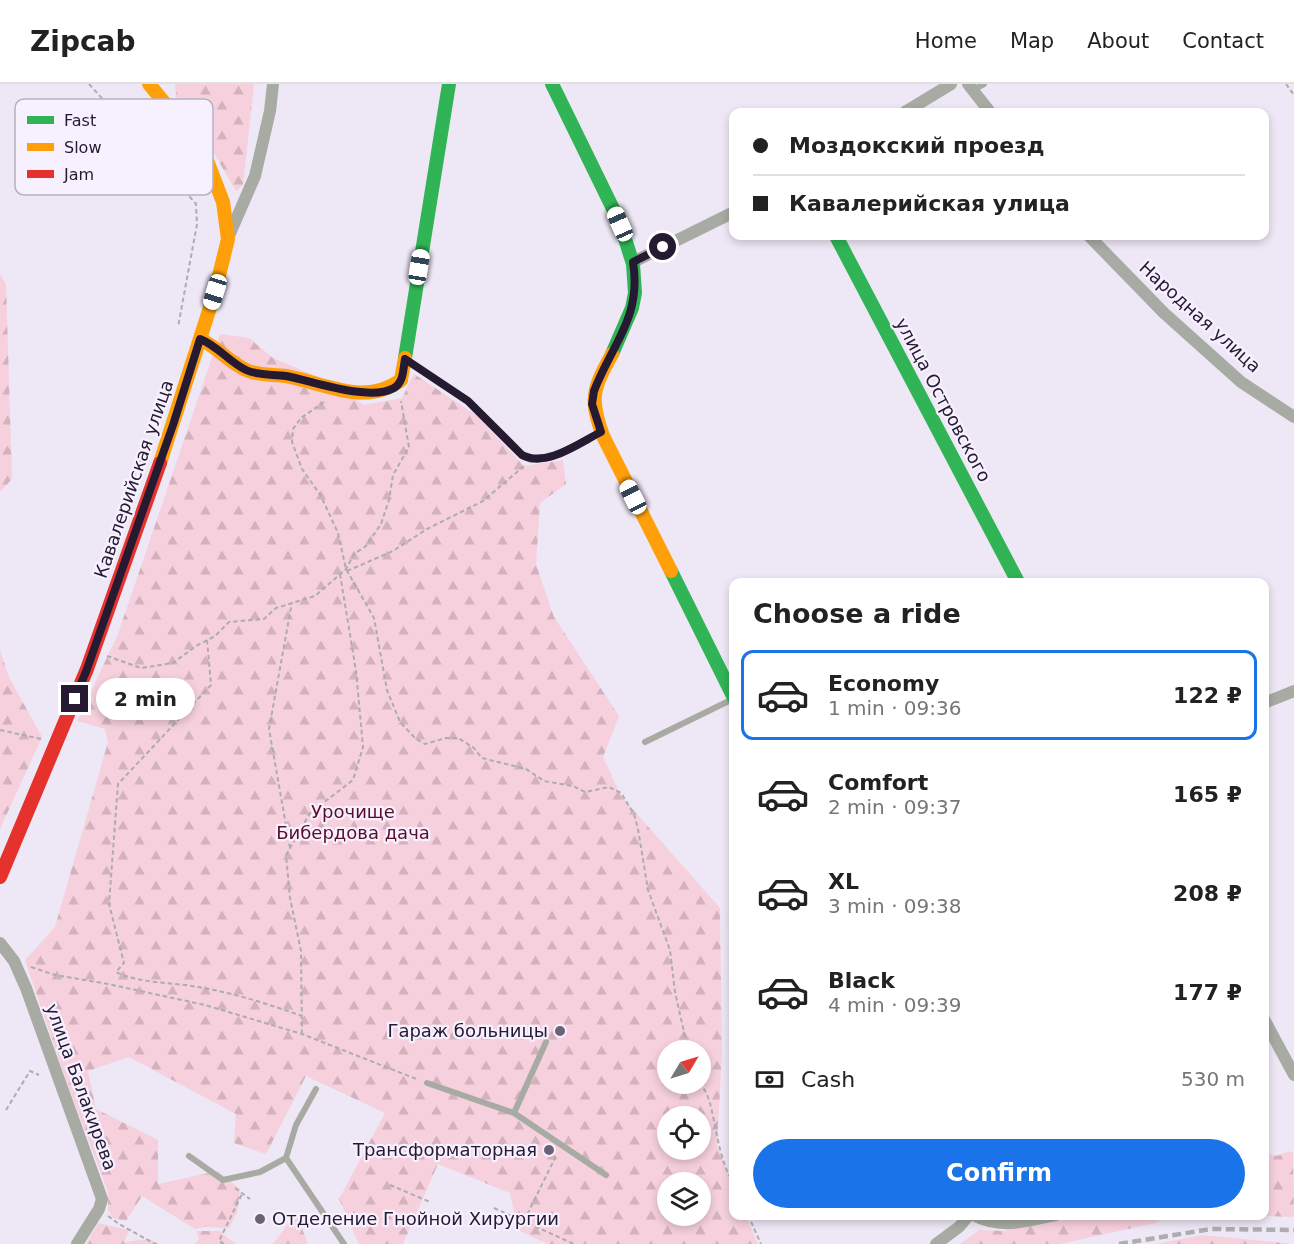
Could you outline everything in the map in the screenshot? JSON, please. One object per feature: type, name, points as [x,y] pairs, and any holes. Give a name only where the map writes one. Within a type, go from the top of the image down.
[{"type":"street","points":[[149,84],[162,99]]},
{"type":"street","name":"Кавалерийская улица","points":[[0,877],[87,669],[173,425],[215,292],[228,240],[255,176],[270,111],[273,84]]},
{"type":"street","points":[[200,339],[211,344],[242,369],[253,373],[284,376],[328,387],[376,393],[394,388],[401,380],[405,359],[449,84]]},
{"type":"street","points":[[552,84],[616,214],[633,262],[635,277],[633,305],[628,321],[594,391],[592,404],[601,432],[729,688]]},
{"type":"street","points":[[912,108],[951,84]]},
{"type":"street","points":[[975,86],[988,108]]},
{"type":"street","points":[[213,174],[224,202],[228,240]]},
{"type":"street","points":[[633,262],[729,214]]},
{"type":"street","name":"улица Островского","points":[[838,240],[1016,578]]},
{"type":"street","name":"Народная улица","points":[[1093,240],[1164,313],[1241,382],[1294,417]]},
{"type":"street","points":[[1269,701],[1294,691]]},
{"type":"street","name":"улица Балакирева","points":[[0,943],[14,962],[43,1031],[102,1199],[99,1209]]},
{"type":"street","points":[[1269,1028],[1294,1075]]},
{"type":"street","points":[[77,1244],[99,1209]]},
{"type":"street","points":[[936,1244],[966,1220]]},
{"type":"street","points":[[982,1220],[1006,1224],[1028,1220]]},
{"type":"lane","points":[[405,359],[468,401],[522,455],[531,460],[552,456],[601,432]]},
{"type":"lane","points":[[645,742],[729,700]]},
{"type":"lane","points":[[514,1113],[546,1042]]},
{"type":"lane","points":[[427,1083],[514,1113],[606,1175]]},
{"type":"lane","points":[[189,1156],[223,1180],[260,1172],[286,1158],[296,1125],[316,1089]]},
{"type":"lane","points":[[286,1158],[344,1244]]},
{"type":"path","points":[[89,84],[103,99]]},
{"type":"path","points":[[1286,84],[1294,95]]},
{"type":"path","points":[[178,327],[197,224],[196,204],[188,195]]},
{"type":"path","points":[[346,570],[354,554],[366,546],[381,524],[389,500],[393,475],[409,447],[398,383]]},
{"type":"path","points":[[328,387],[329,394],[323,403],[301,418],[293,429],[292,442],[302,469],[321,496],[338,533],[346,570],[374,618],[387,690],[400,722],[425,744],[446,738],[458,738],[474,748],[482,758],[526,769],[544,781],[573,786],[585,792],[609,787],[621,793],[634,814],[648,890],[670,950],[675,992],[686,1040]]},
{"type":"path","points":[[104,654],[141,668],[173,663],[196,645],[215,636],[229,622],[264,620],[276,608],[315,596],[346,570],[393,551],[427,529],[483,501],[531,460]]},
{"type":"path","points":[[302,1034],[301,951],[290,898],[286,855],[310,813],[353,780],[363,747],[356,672],[340,574]]},
{"type":"path","points":[[290,849],[269,729],[292,602]]},
{"type":"path","points":[[207,640],[211,686],[118,784],[109,904],[124,963],[116,972],[130,978],[197,987],[247,997],[302,1016]]},
{"type":"path","points":[[0,730],[50,741],[58,740]]},
{"type":"path","points":[[14,962],[55,975],[205,1005],[302,1034],[427,1083]]},
{"type":"path","points":[[6,1110],[30,1071],[39,1074]]},
{"type":"path","points":[[706,1094],[729,1176]]},
{"type":"path","points":[[524,1221],[562,1144]]},
{"type":"path","points":[[223,1180],[250,1199]]},
{"type":"path","points":[[390,1185],[430,1202]]},
{"type":"path","points":[[224,1244],[219,1243],[243,1194]]},
{"type":"path","points":[[494,1208],[574,1244]]},
{"type":"path","points":[[99,1209],[119,1224],[155,1244]]},
{"type":"path","points":[[750,1220],[760,1244]]},
{"type":"green space","points":[[175,84],[254,84],[243,185],[236,191],[213,151],[213,99],[177,99]]},
{"type":"green space","points":[[0,275],[6,284],[12,479],[0,492]]},
{"type":"green space","name":"Урочище Бибердова дача","points":[[220,334],[249,338],[273,358],[318,377],[364,405],[402,398],[414,374],[476,415],[524,466],[563,460],[566,484],[540,503],[536,564],[554,617],[619,716],[603,757],[621,796],[720,908],[722,1054],[717,1146],[729,1175],[729,1220],[748,1220],[758,1244],[548,1244],[518,1230],[510,1193],[438,1164],[403,1244],[359,1244],[339,1199],[385,1113],[306,1076],[266,1154],[234,1143],[236,1114],[129,1057],[88,1071],[96,1109],[158,1140],[158,1184],[218,1171],[240,1189],[237,1213],[229,1228],[195,1229],[142,1196],[126,1221],[113,1218],[108,1210],[108,1192],[65,1078],[25,960],[55,927],[108,742],[105,729],[77,721],[118,634]]},
{"type":"green space","points":[[0,650],[9,677],[42,737],[0,829]]},
{"type":"green space","points":[[1288,1151],[1293,1153],[1294,1217],[1269,1216],[1269,1153],[1277,1156]]},
{"type":"green space","points":[[296,1213],[308,1244],[273,1244]]},
{"type":"green space","points":[[1063,1220],[1160,1220],[1060,1244],[960,1244],[979,1230],[1004,1231]]},
{"type":"green space","points":[[98,1223],[129,1230],[124,1242],[149,1239],[159,1244],[86,1244]]},
{"type":"green space","points":[[196,1231],[219,1231],[236,1244],[195,1244],[199,1238]]},
{"type":"green space","points":[[1202,1235],[1285,1243],[1291,1244],[1156,1244]]},
{"type":"railway","points":[[1119,1244],[1211,1229],[1294,1230]]},
{"type":"traffic: fast","points":[[405,358],[449,84]]},
{"type":"traffic: fast","points":[[552,84],[620,223],[633,264],[635,293],[632,308],[612,354]]},
{"type":"traffic: fast","points":[[838,240],[1016,578]]},
{"type":"traffic: fast","points":[[671,571],[729,688]]},
{"type":"traffic: slow","points":[[149,84],[161,99]]},
{"type":"traffic: slow","points":[[160,463],[215,292],[228,239],[223,202],[213,176]]},
{"type":"traffic: slow","points":[[200,339],[251,372],[286,376],[344,391],[373,392],[387,388],[401,380],[405,358]]},
{"type":"traffic: slow","points":[[612,354],[597,385],[596,412],[603,436],[671,571]]},
{"type":"traffic: jam","points":[[0,877],[87,669],[160,463]]},
{"type":"place","name":"Гараж больницы","points":[[560,1031]]},
{"type":"place","name":"Трансформаторная","points":[[549,1150]]},
{"type":"place","name":"Отделение Гнойной Хирургии","points":[[260,1219]]},
{"type":"route","points":[[75,699],[173,425],[200,339],[211,344],[242,369],[253,373],[284,376],[349,391],[376,393],[394,388],[401,380],[405,359],[468,401],[522,455],[531,460],[552,456],[601,432],[592,404],[594,391],[628,321],[633,305],[635,277],[633,262],[663,247]]}]
